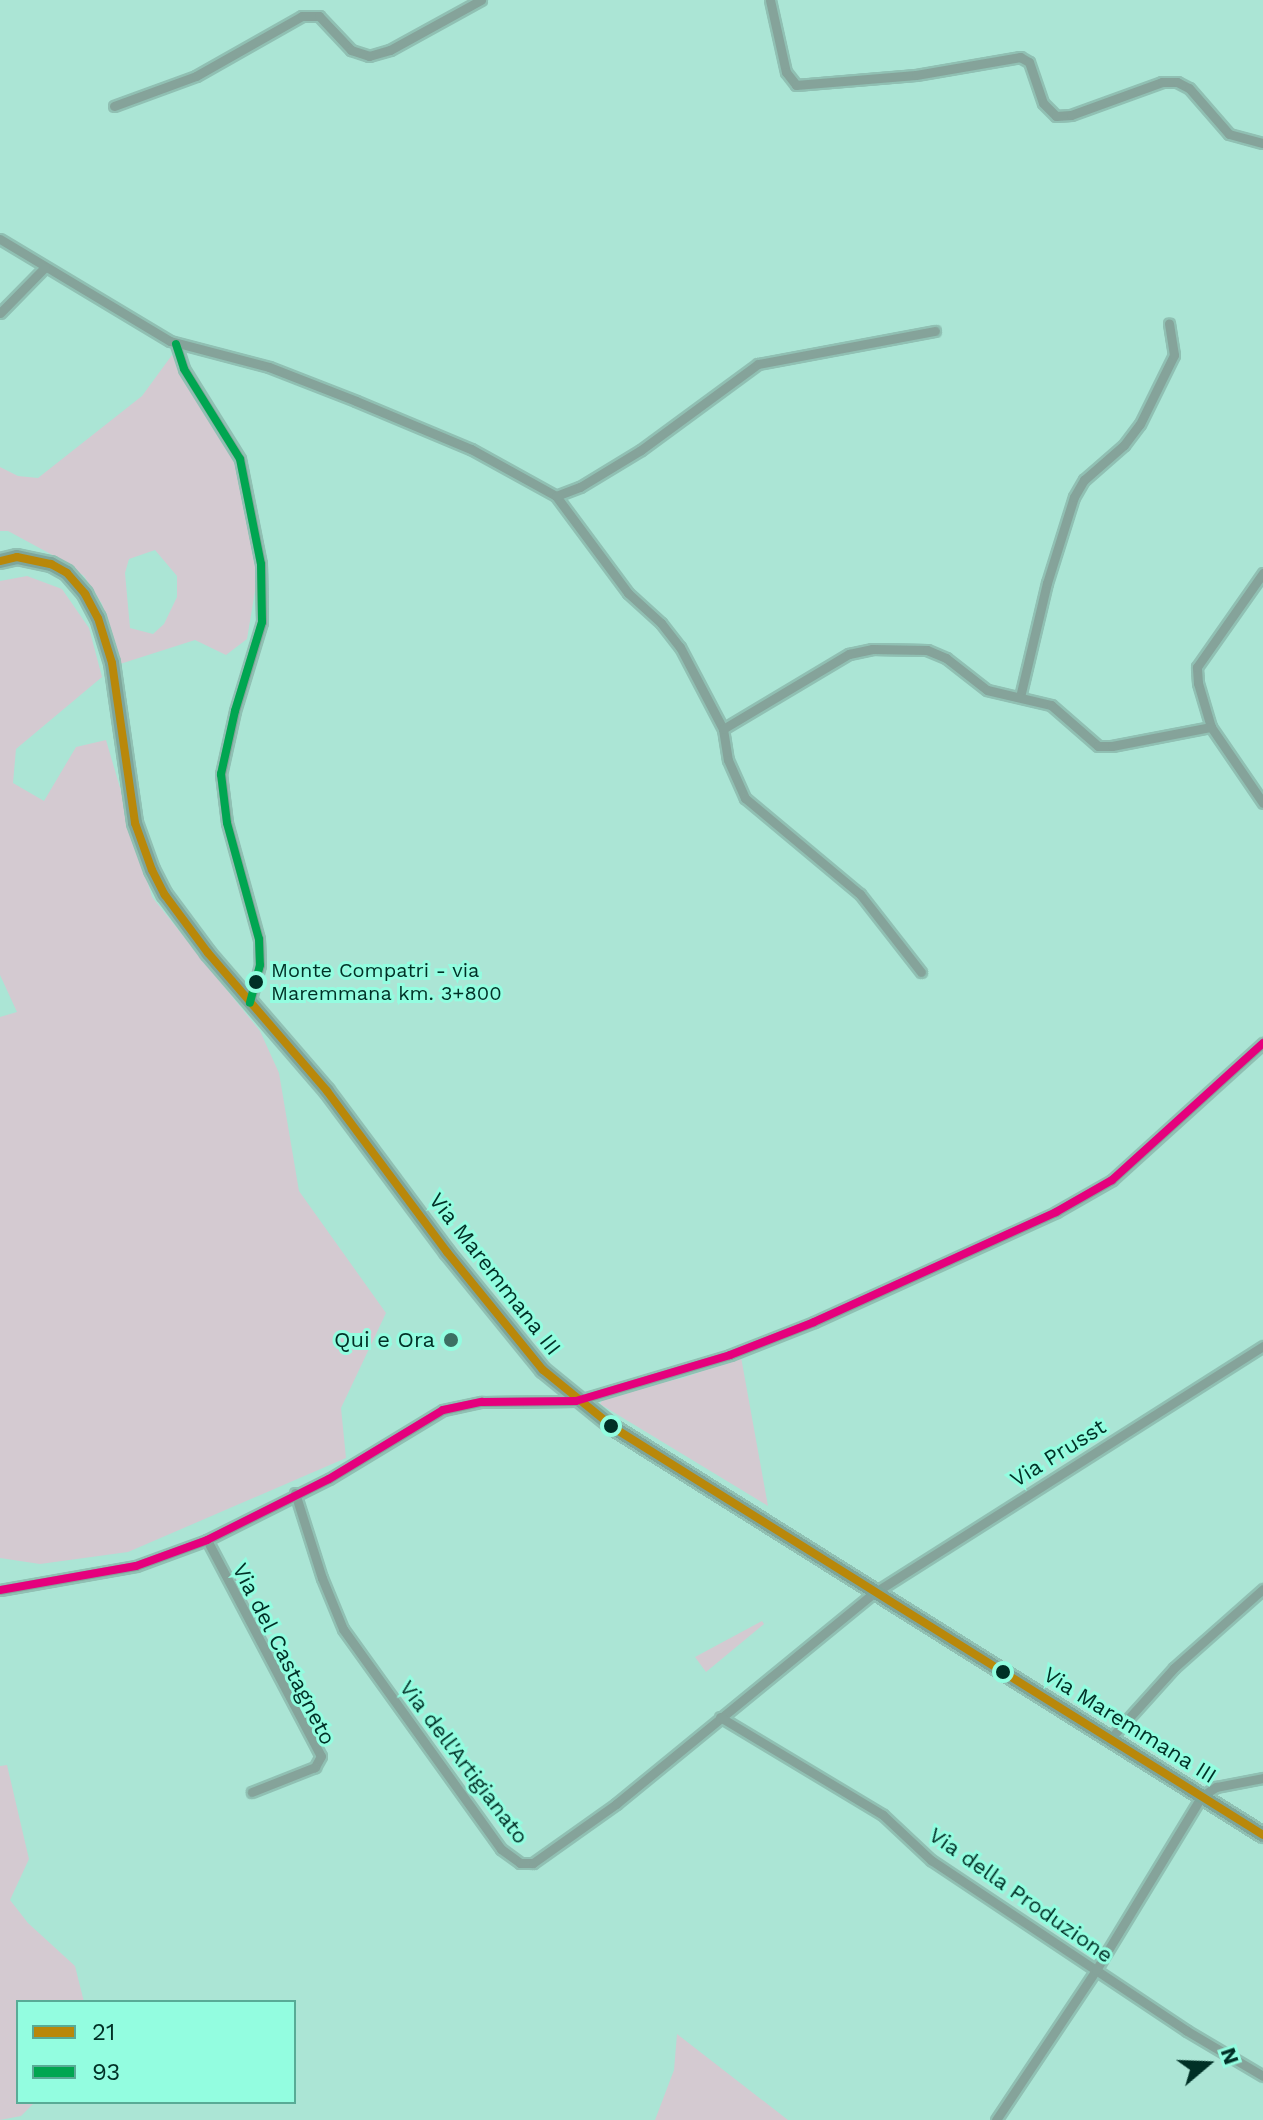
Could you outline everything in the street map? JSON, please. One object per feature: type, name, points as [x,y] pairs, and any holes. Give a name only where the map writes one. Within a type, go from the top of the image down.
[{"type":"main road","name":"Via Maremmana III","points":[[0,561],[25,557],[57,566],[77,584],[94,610],[112,663],[131,803],[147,857],[179,915],[327,1091],[516,1340],[576,1401],[874,1593],[1263,1835]]},
{"type":"street","points":[[114,106],[196,76],[302,16],[319,16],[351,50],[369,56],[390,50],[481,0]]},
{"type":"street","points":[[770,0],[786,72],[796,85],[916,75],[1020,57],[1029,62],[1043,103],[1056,116],[1071,115],[1162,82],[1177,82],[1189,88],[1229,134],[1263,143]]},
{"type":"street","points":[[0,239],[176,344],[277,370],[356,401],[471,449],[556,496],[628,593],[675,640],[723,729],[728,760],[748,802],[860,894],[921,972]]},
{"type":"street","points":[[0,313],[45,267]]},
{"type":"street","points":[[1020,697],[1047,583],[1072,501],[1084,480],[1124,445],[1142,420],[1174,355],[1169,323]]},
{"type":"street","points":[[556,496],[580,487],[641,450],[758,364],[935,331]]},
{"type":"street","points":[[176,344],[184,369],[240,459],[261,564],[262,622],[235,711],[221,774],[227,823],[259,939],[260,965],[250,1003]]},
{"type":"street","points":[[1263,573],[1197,667],[1198,683],[1211,727],[1263,803]]},
{"type":"street","points":[[723,729],[839,659],[866,649],[932,652],[950,661],[987,690],[1051,705],[1087,739],[1103,747],[1211,727]]},
{"type":"street","points":[[0,1590],[136,1566],[207,1540],[295,1493],[329,1479],[443,1410],[482,1402],[576,1401],[605,1390],[669,1375],[793,1331],[1072,1203],[1127,1169],[1263,1043]]},
{"type":"street","name":"Via Prusst","points":[[874,1593],[1263,1346]]},
{"type":"street","name":"Via dell'Artigianato","points":[[295,1493],[329,1598],[343,1629],[501,1849],[520,1863],[533,1863],[616,1804],[874,1593]]},
{"type":"street","name":"Via del Castagneto","points":[[207,1540],[321,1756],[315,1767],[252,1792]]},
{"type":"street","points":[[1110,1739],[1174,1668],[1263,1589]]},
{"type":"street","name":"Via della Produzione","points":[[720,1717],[883,1815],[931,1860],[1263,2076]]},
{"type":"street","points":[[996,2120],[1096,1970],[1202,1796],[1216,1787],[1263,1778]]},
{"type":"shaded area","points":[[172,355],[198,391],[235,454],[250,508],[257,579],[247,639],[226,655],[195,640],[120,664],[102,604],[84,576],[8,531],[0,531],[0,467],[18,476],[38,478],[142,396]],"holes":[[[155,550],[177,576],[177,597],[164,624],[153,634],[130,628],[125,573],[129,559]]]},
{"type":"shaded area","points":[[27,576],[62,589],[89,628],[102,677],[16,749],[13,783],[44,801],[76,747],[106,740],[152,897],[260,1031],[279,1073],[299,1191],[386,1313],[341,1408],[346,1458],[128,1552],[40,1564],[0,1558],[0,1017],[17,1012],[0,975],[0,581]]},
{"type":"shaded area","points":[[741,1357],[768,1506],[600,1404],[605,1395],[683,1378]]},
{"type":"shaded area","points":[[762,1621],[764,1624],[706,1672],[695,1657]]},
{"type":"shaded area","points":[[7,1765],[29,1859],[10,1900],[28,1923],[75,1966],[84,2000],[16,2000],[16,2104],[33,2104],[21,2116],[0,2120],[0,1766]]},
{"type":"shaded area","points":[[677,2034],[788,2120],[655,2120],[674,2070]]},
{"type":"transit line","name":"93","points":[[176,344],[184,369],[240,459],[261,564],[262,622],[235,711],[221,774],[227,823],[259,939],[260,965],[250,1003]]},
{"type":"transit line","name":"21","points":[[0,561],[17,557],[51,564],[67,573],[85,594],[98,618],[112,663],[135,823],[165,895],[208,953],[327,1091],[447,1252],[543,1370],[614,1428],[1263,1835]]},
{"type":"transit line","points":[[0,1590],[136,1566],[207,1540],[329,1479],[443,1410],[482,1402],[576,1401],[730,1355],[814,1322],[1056,1212],[1112,1180],[1263,1043]]},
{"type":"place","name":"Monte Compatri - via Maremmana km. 3+800","points":[[256,982]]},
{"type":"place","name":"Qui e Ora","points":[[451,1340]]}]
